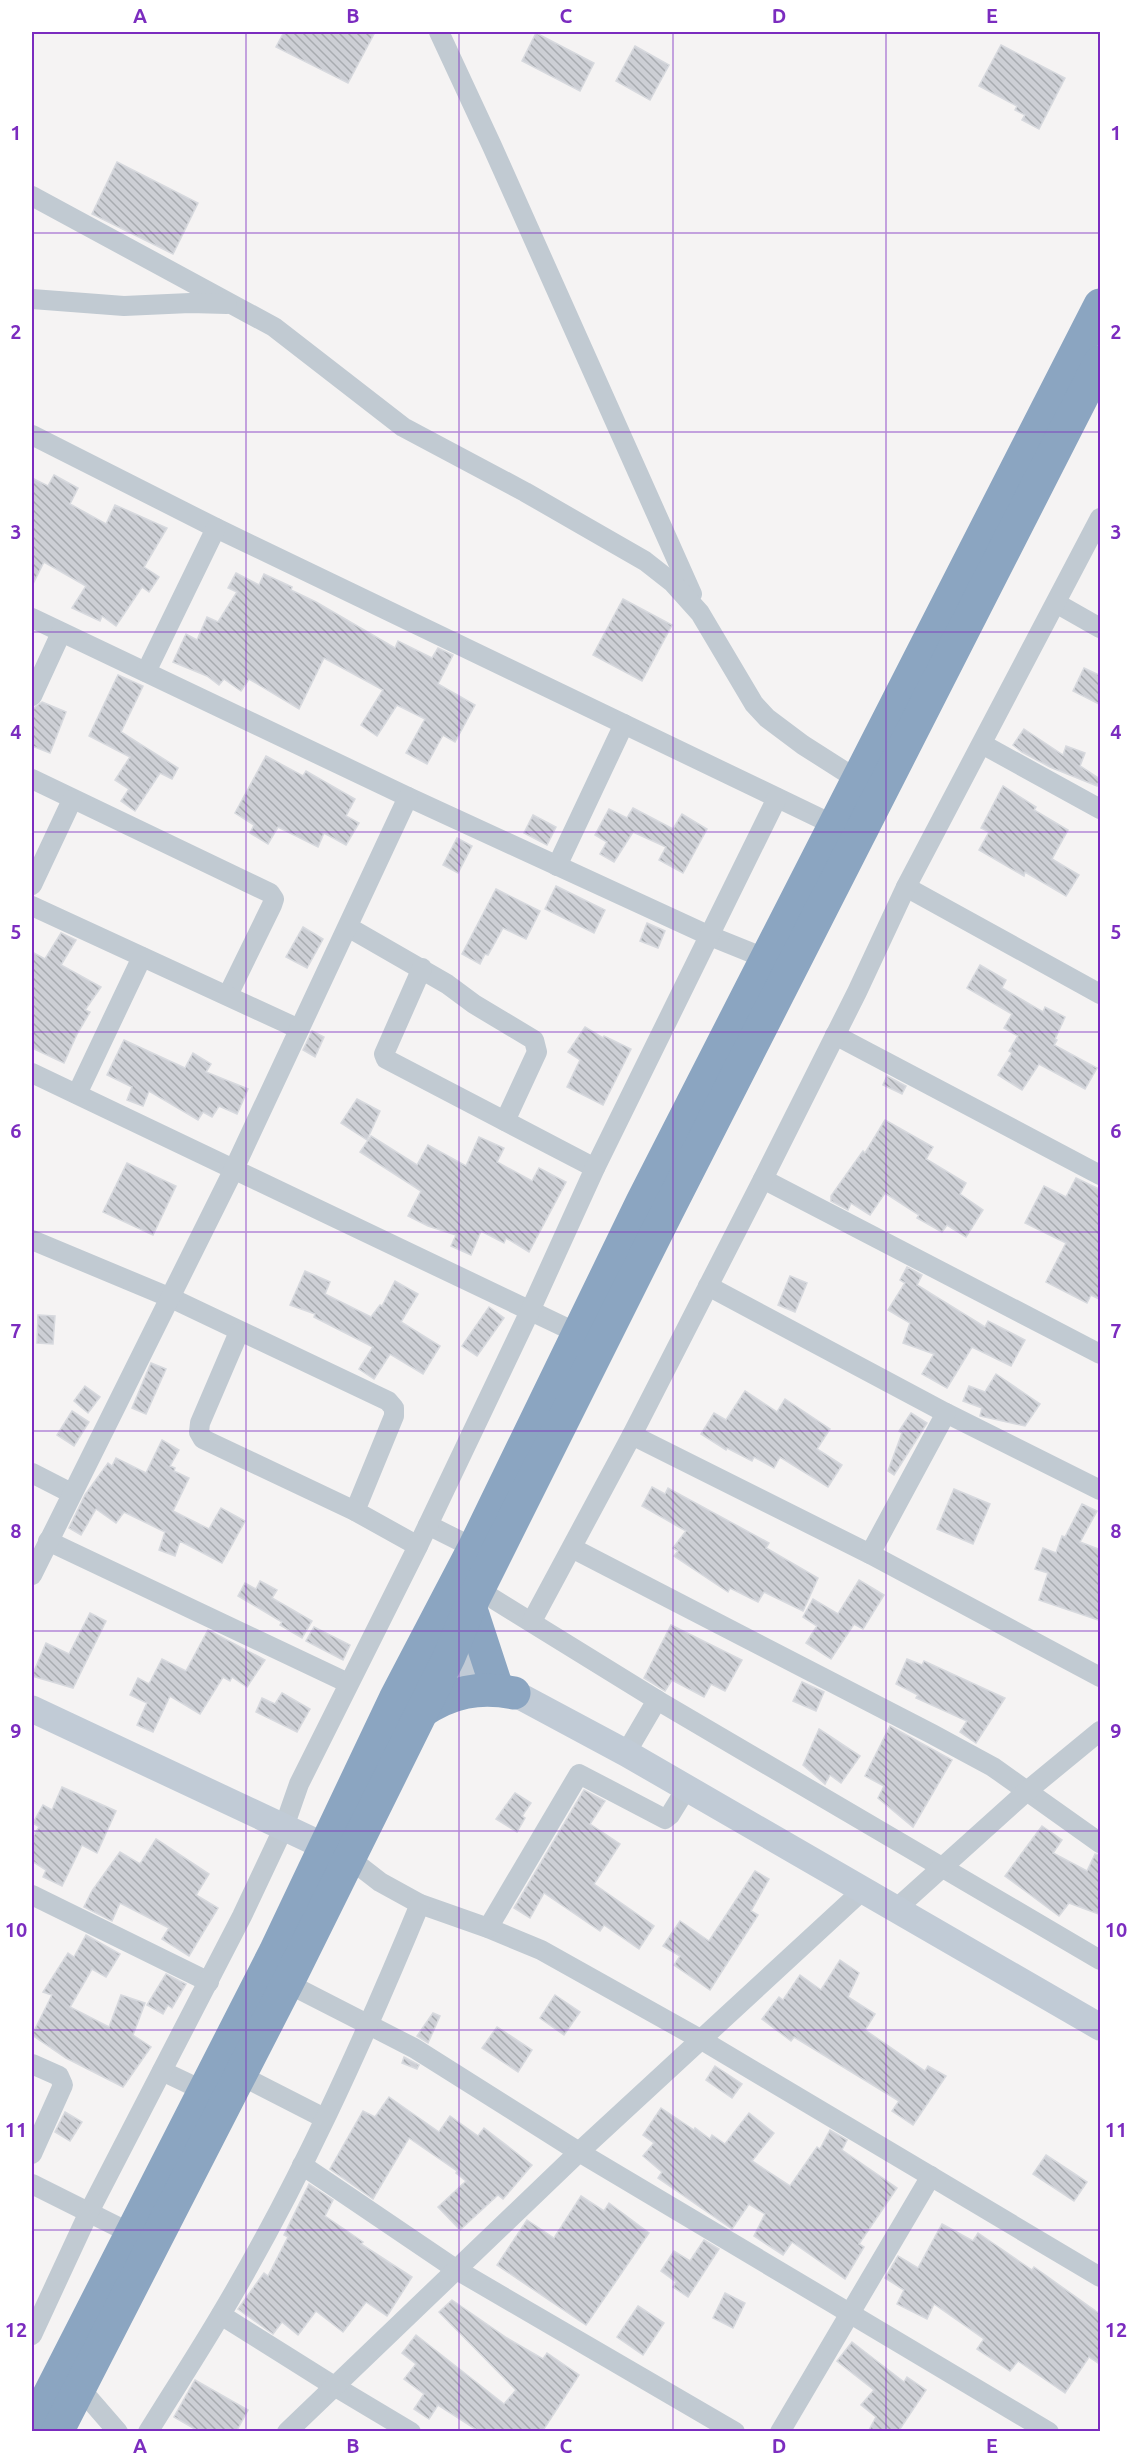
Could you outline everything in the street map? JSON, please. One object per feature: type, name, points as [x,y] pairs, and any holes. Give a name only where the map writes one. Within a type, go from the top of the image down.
[{"type":"highway","points":[[41,2415],[79,2387],[287,1983],[337,1852],[436,1650],[474,1548],[577,1334],[1101,305]]},
{"type":"highway","points":[[41,2415],[202,2090],[275,1952],[421,1712],[436,1650],[475,1598],[667,1212],[1101,362]]},
{"type":"highway","points":[[421,1712],[450,1696],[465,1691],[505,1688],[475,1598]]},
{"type":"street","points":[[439,32],[700,613],[754,704],[767,718],[802,745],[858,780]]},
{"type":"street","points":[[32,196],[274,327],[369,403],[403,427],[525,492],[645,561],[673,583],[700,613]]},
{"type":"street","points":[[32,299],[124,306],[207,302],[236,305]]},
{"type":"street","points":[[32,435],[216,528],[836,826]]},
{"type":"street","points":[[532,1621],[632,1435],[763,1179],[906,887],[1101,518]]},
{"type":"street","points":[[146,672],[216,528]]},
{"type":"street","points":[[1056,603],[1101,628]]},
{"type":"street","points":[[32,618],[557,866],[710,936],[767,958]]},
{"type":"street","points":[[32,696],[62,633]]},
{"type":"street","points":[[557,866],[624,724]]},
{"type":"street","points":[[982,744],[1101,809]]},
{"type":"street","points":[[32,779],[270,893],[274,899],[272,906],[228,995]]},
{"type":"street","points":[[32,1575],[234,1169],[408,797]]},
{"type":"street","points":[[32,2335],[88,2212],[209,1982],[284,1827],[299,1784],[418,1546],[595,1168],[777,798]]},
{"type":"street","points":[[32,885],[72,800]]},
{"type":"street","points":[[906,887],[1101,994]]},
{"type":"street","points":[[32,906],[299,1029]]},
{"type":"street","points":[[348,927],[422,968],[483,1010],[534,1040],[537,1052],[505,1121]]},
{"type":"street","points":[[77,1094],[142,957]]},
{"type":"street","points":[[422,968],[385,1057],[389,1062],[595,1168]]},
{"type":"street","points":[[835,1035],[1101,1175]]},
{"type":"street","points":[[32,1073],[577,1334]]},
{"type":"street","points":[[763,1179],[1101,1354]]},
{"type":"street","points":[[32,1240],[171,1298],[388,1401],[394,1408],[394,1416],[356,1512]]},
{"type":"street","points":[[708,1286],[946,1413],[1101,1490]]},
{"type":"street","points":[[239,1332],[200,1423],[199,1432],[204,1439],[356,1512],[418,1546]]},
{"type":"street","points":[[870,1554],[946,1413]]},
{"type":"street","points":[[632,1435],[870,1554],[1101,1677]]},
{"type":"street","points":[[32,1473],[71,1493]]},
{"type":"street","points":[[428,1524],[474,1548]]},
{"type":"street","points":[[48,1541],[348,1683]]},
{"type":"street","points":[[572,1548],[993,1767],[1101,1844]]},
{"type":"street","points":[[475,1598],[532,1621],[657,1700],[1101,1959]]},
{"type":"street","points":[[436,1650],[626,1753],[1101,2027]]},
{"type":"street","points":[[626,1753],[657,1700]]},
{"type":"street","points":[[32,1709],[337,1852],[380,1882],[420,1904],[541,1950],[700,2039],[1099,2274]]},
{"type":"street","points":[[896,1909],[1027,1791],[1101,1731]]},
{"type":"street","points":[[488,1928],[579,1774],[665,1819],[670,1815],[686,1789]]},
{"type":"street","points":[[287,2432],[579,2152],[863,1890]]},
{"type":"street","points":[[32,1895],[209,1982]]},
{"type":"street","points":[[148,2432],[221,2315],[302,2166],[369,2023],[420,1904]]},
{"type":"street","points":[[287,1983],[414,2048],[579,2152],[1049,2432]]},
{"type":"street","points":[[32,2064],[59,2076],[63,2085],[32,2154]]},
{"type":"street","points":[[162,2071],[202,2090]]},
{"type":"street","points":[[240,2075],[324,2118]]},
{"type":"street","points":[[302,2166],[456,2270],[735,2432]]},
{"type":"street","points":[[780,2432],[931,2176]]},
{"type":"street","points":[[32,2184],[130,2233]]},
{"type":"street","points":[[221,2315],[411,2432]]},
{"type":"street","points":[[79,2387],[118,2432]]},
{"type":"building","points":[[284,32],[375,32],[348,83],[276,47]]},
{"type":"building","points":[[536,33],[594,63],[580,91],[522,61]]},
{"type":"building","points":[[1001,45],[1065,78],[1039,129],[1022,120],[1025,115],[1015,110],[1017,106],[979,86]]},
{"type":"building","points":[[635,46],[669,65],[650,100],[616,81]]},
{"type":"building","points":[[117,162],[198,203],[173,254],[92,214]]},
{"type":"building","points":[[54,475],[78,488],[70,504],[106,524],[115,505],[167,528],[144,567],[159,577],[149,592],[142,587],[116,626],[102,616],[100,621],[72,608],[86,586],[44,562],[32,586],[32,478],[48,486]]},
{"type":"building","points":[[236,573],[259,585],[264,574],[292,587],[291,590],[395,648],[398,641],[432,658],[438,648],[453,655],[438,684],[475,705],[455,742],[443,735],[427,764],[406,753],[425,719],[397,705],[377,736],[361,725],[383,690],[324,658],[299,709],[249,679],[241,691],[224,679],[219,685],[207,676],[173,662],[186,634],[197,640],[207,617],[218,622],[237,592],[228,588]]},
{"type":"building","points":[[623,599],[672,625],[642,681],[593,655]]},
{"type":"building","points":[[1084,668],[1101,676],[1101,705],[1073,691]]},
{"type":"building","points":[[118,675],[143,686],[121,732],[178,768],[172,779],[160,773],[135,811],[121,801],[129,789],[115,780],[130,757],[89,736]]},
{"type":"building","points":[[42,702],[66,712],[50,753],[32,746],[32,714],[34,708]]},
{"type":"building","points":[[1024,729],[1063,755],[1066,746],[1085,753],[1080,766],[1100,779],[1097,786],[1050,767],[1013,745]]},
{"type":"building","points":[[266,756],[303,776],[306,771],[355,799],[346,816],[359,823],[346,845],[324,833],[318,847],[278,827],[268,844],[250,833],[254,825],[235,813]]},
{"type":"building","points":[[1003,786],[1036,807],[1034,810],[1068,830],[1052,859],[1079,875],[1066,896],[1025,872],[1024,876],[979,850],[989,832],[981,828]]},
{"type":"building","points":[[633,808],[673,829],[682,814],[707,829],[683,873],[659,860],[666,847],[633,832],[614,862],[600,854],[607,842],[595,835],[609,809],[627,818]]},
{"type":"building","points":[[533,815],[556,827],[547,845],[524,833]]},
{"type":"building","points":[[457,838],[472,846],[458,873],[443,865]]},
{"type":"building","points":[[556,886],[605,910],[594,933],[545,909]]},
{"type":"building","points":[[496,889],[540,911],[526,939],[503,928],[488,955],[485,954],[480,964],[462,954]]},
{"type":"building","points":[[647,923],[665,931],[658,948],[640,941]]},
{"type":"building","points":[[303,927],[323,939],[307,968],[286,957]]},
{"type":"building","points":[[61,933],[76,940],[61,965],[101,987],[85,1010],[90,1012],[64,1063],[32,1048],[32,952],[45,959]]},
{"type":"building","points":[[980,965],[1006,980],[1002,988],[1043,1012],[1045,1007],[1065,1017],[1054,1045],[1097,1068],[1085,1089],[1039,1064],[1022,1090],[998,1075],[1012,1053],[1009,1051],[1018,1036],[1004,1028],[1012,1014],[967,988]]},
{"type":"building","points":[[585,1027],[603,1038],[604,1036],[631,1049],[603,1105],[567,1087],[580,1060],[568,1052]]},
{"type":"building","points":[[312,1031],[324,1037],[315,1057],[303,1050]]},
{"type":"building","points":[[124,1040],[185,1068],[193,1053],[211,1064],[206,1072],[248,1089],[237,1114],[219,1106],[212,1117],[203,1112],[198,1120],[149,1091],[143,1106],[127,1100],[132,1087],[107,1075]]},
{"type":"building","points":[[887,1076],[906,1086],[902,1094],[883,1085]]},
{"type":"building","points":[[357,1099],[380,1111],[367,1140],[341,1123]]},
{"type":"building","points":[[885,1120],[933,1147],[926,1159],[966,1183],[960,1194],[983,1210],[966,1237],[947,1225],[942,1232],[917,1218],[919,1215],[885,1193],[870,1215],[851,1203],[848,1210],[831,1201],[831,1196],[863,1151],[865,1153]]},
{"type":"building","points":[[371,1136],[417,1165],[428,1145],[466,1166],[479,1137],[504,1148],[497,1162],[532,1181],[539,1168],[566,1182],[529,1252],[506,1238],[504,1243],[481,1231],[471,1255],[451,1246],[456,1235],[428,1226],[408,1216],[421,1191],[360,1152]]},
{"type":"building","points":[[127,1163],[176,1186],[153,1235],[103,1212]]},
{"type":"building","points":[[1076,1178],[1101,1190],[1101,1300],[1091,1295],[1087,1303],[1046,1282],[1066,1243],[1025,1223],[1044,1186],[1066,1197]]},
{"type":"building","points":[[907,1267],[922,1275],[917,1285],[985,1327],[988,1321],[1025,1340],[1011,1366],[972,1347],[947,1388],[922,1374],[934,1354],[903,1343],[910,1323],[888,1310],[905,1283],[900,1280]]},
{"type":"building","points":[[305,1271],[330,1282],[325,1294],[371,1317],[380,1305],[382,1306],[395,1281],[418,1294],[401,1322],[440,1346],[423,1374],[390,1354],[374,1379],[359,1369],[373,1347],[314,1317],[315,1314],[290,1305]]},
{"type":"building","points":[[790,1276],[807,1283],[795,1312],[778,1305]]},
{"type":"building","points":[[489,1307],[504,1318],[477,1356],[462,1346]]},
{"type":"building","points":[[38,1315],[55,1316],[53,1344],[37,1343]]},
{"type":"building","points":[[151,1363],[166,1369],[146,1414],[132,1408]]},
{"type":"building","points":[[996,1374],[1040,1404],[1025,1426],[980,1416],[982,1408],[963,1401],[969,1386],[985,1392]]},
{"type":"building","points":[[85,1386],[100,1397],[88,1413],[74,1401]]},
{"type":"building","points":[[745,1391],[777,1412],[785,1399],[830,1429],[817,1449],[842,1465],[828,1487],[780,1457],[774,1468],[754,1457],[752,1461],[727,1448],[726,1450],[701,1434],[714,1413],[726,1420]]},
{"type":"building","points":[[72,1411],[89,1422],[74,1446],[57,1435]]},
{"type":"building","points":[[911,1413],[927,1423],[894,1475],[888,1471],[902,1433],[899,1431]]},
{"type":"building","points":[[162,1440],[179,1450],[170,1466],[175,1468],[174,1471],[189,1478],[173,1511],[209,1529],[221,1508],[245,1521],[222,1563],[180,1541],[175,1556],[159,1550],[165,1532],[124,1512],[116,1523],[96,1509],[81,1535],[69,1528],[85,1495],[108,1463],[112,1466],[116,1458],[146,1473]]},
{"type":"building","points":[[652,1487],[665,1494],[668,1488],[769,1543],[766,1548],[818,1578],[803,1611],[764,1592],[758,1602],[730,1588],[728,1592],[674,1556],[678,1551],[673,1548],[686,1531],[642,1506]]},
{"type":"building","points":[[954,1489],[990,1504],[973,1544],[937,1529]]},
{"type":"building","points":[[1082,1504],[1097,1511],[1080,1542],[1101,1550],[1101,1621],[1039,1600],[1048,1573],[1035,1569],[1043,1548],[1056,1553],[1062,1536],[1065,1537]]},
{"type":"building","points":[[859,1580],[884,1595],[863,1629],[854,1624],[831,1659],[806,1643],[817,1626],[803,1617],[813,1599],[838,1614]]},
{"type":"building","points":[[260,1581],[277,1590],[272,1598],[312,1621],[302,1638],[280,1625],[282,1622],[238,1596],[245,1583],[256,1589]]},
{"type":"building","points":[[90,1613],[106,1621],[73,1688],[32,1676],[46,1643],[69,1654]]},
{"type":"building","points":[[671,1625],[742,1660],[725,1691],[711,1684],[704,1697],[672,1680],[665,1691],[644,1678]]},
{"type":"building","points":[[314,1627],[350,1645],[343,1660],[306,1641]]},
{"type":"building","points":[[208,1630],[265,1660],[247,1687],[232,1677],[230,1681],[223,1677],[200,1714],[170,1696],[153,1732],[137,1725],[147,1703],[130,1695],[138,1678],[149,1684],[162,1659],[186,1671]]},
{"type":"building","points":[[907,1659],[922,1665],[924,1661],[1005,1698],[976,1743],[960,1732],[967,1721],[916,1698],[918,1695],[896,1684]]},
{"type":"building","points":[[802,1682],[824,1692],[816,1711],[793,1701]]},
{"type":"building","points":[[282,1693],[310,1709],[297,1732],[256,1712],[262,1698],[275,1704]]},
{"type":"building","points":[[890,1726],[952,1760],[913,1827],[878,1798],[884,1786],[865,1776]]},
{"type":"building","points":[[819,1729],[860,1756],[841,1783],[830,1775],[825,1784],[803,1765]]},
{"type":"building","points":[[62,1787],[116,1811],[97,1853],[82,1845],[62,1886],[43,1877],[46,1870],[32,1861],[32,1838],[39,1827],[33,1823],[43,1805],[52,1810]]},
{"type":"building","points":[[584,1790],[605,1801],[590,1824],[620,1844],[594,1884],[654,1926],[639,1949],[604,1925],[600,1931],[544,1893],[530,1918],[514,1908]]},
{"type":"building","points":[[515,1793],[531,1803],[522,1816],[525,1818],[517,1832],[496,1819]]},
{"type":"building","points":[[1042,1826],[1062,1840],[1053,1853],[1087,1871],[1095,1854],[1101,1855],[1101,1915],[1069,1903],[1059,1916],[1005,1876]]},
{"type":"building","points":[[156,1839],[209,1874],[196,1895],[218,1908],[189,1956],[162,1939],[169,1928],[120,1903],[112,1921],[84,1907],[92,1891],[120,1852],[140,1864]]},
{"type":"building","points":[[755,1871],[769,1879],[751,1911],[758,1915],[710,1990],[674,1965],[680,1956],[663,1946],[680,1921],[709,1941]]},
{"type":"building","points":[[86,1935],[120,1954],[106,1977],[92,1969],[70,2007],[109,2027],[121,1995],[145,2003],[133,2035],[151,2047],[123,2087],[66,2058],[32,2035],[52,1995],[43,1992],[68,1953],[74,1957]]},
{"type":"building","points":[[840,1960],[859,1973],[848,1997],[875,2014],[865,2030],[925,2071],[928,2066],[946,2076],[913,2125],[892,2111],[899,2101],[794,2037],[791,2041],[762,2019],[779,1997],[783,2000],[800,1975],[821,1990]]},
{"type":"building","points":[[166,1974],[186,1984],[172,2008],[168,2005],[163,2014],[147,2005]]},
{"type":"building","points":[[555,1995],[580,2012],[564,2035],[540,2018]]},
{"type":"building","points":[[433,2013],[440,2016],[428,2043],[417,2036]]},
{"type":"building","points":[[497,2027],[532,2050],[518,2072],[482,2048]]},
{"type":"building","points":[[404,2057],[419,2065],[417,2069],[402,2063]]},
{"type":"building","points":[[715,2066],[742,2084],[732,2098],[706,2080]]},
{"type":"building","points":[[389,2097],[439,2132],[450,2116],[478,2136],[484,2128],[532,2165],[503,2199],[498,2195],[460,2230],[438,2207],[466,2181],[456,2173],[457,2171],[409,2138],[373,2199],[330,2169],[363,2111],[375,2117]]},
{"type":"building","points":[[661,2108],[710,2139],[712,2135],[725,2144],[749,2113],[774,2133],[752,2161],[790,2186],[817,2147],[820,2149],[830,2130],[847,2140],[842,2150],[897,2188],[859,2244],[864,2247],[845,2279],[792,2242],[783,2255],[754,2236],[765,2214],[749,2204],[732,2229],[658,2178],[662,2172],[643,2156],[654,2143],[643,2135]]},
{"type":"building","points":[[65,2112],[82,2122],[70,2141],[55,2132]]},
{"type":"building","points":[[1046,2155],[1087,2182],[1074,2201],[1033,2174]]},
{"type":"building","points":[[309,2184],[333,2200],[325,2216],[363,2242],[361,2244],[412,2277],[387,2316],[366,2302],[343,2332],[316,2311],[298,2335],[282,2322],[273,2334],[238,2309],[264,2273],[268,2276],[288,2237],[284,2235]]},
{"type":"building","points":[[581,2196],[604,2211],[609,2203],[649,2233],[586,2325],[497,2265],[527,2220],[554,2238]]},
{"type":"building","points":[[942,2224],[973,2241],[978,2233],[1032,2270],[1034,2267],[1101,2315],[1101,2365],[1089,2357],[1065,2393],[1018,2361],[1010,2371],[977,2349],[984,2339],[934,2304],[927,2319],[897,2304],[904,2290],[885,2278],[898,2256],[918,2268]]},
{"type":"building","points":[[704,2240],[719,2249],[688,2297],[673,2287],[676,2282],[661,2271],[674,2251],[690,2261]]},
{"type":"building","points":[[725,2293],[745,2303],[733,2328],[713,2318]]},
{"type":"building","points":[[452,2300],[507,2338],[543,2359],[547,2353],[579,2375],[542,2432],[480,2432],[438,2405],[429,2419],[414,2409],[424,2394],[404,2379],[416,2364],[402,2353],[416,2335],[504,2404],[516,2390],[439,2312]]},
{"type":"building","points":[[638,2306],[664,2323],[643,2355],[617,2337]]},
{"type":"building","points":[[852,2342],[904,2382],[907,2377],[926,2390],[898,2432],[868,2432],[876,2417],[861,2405],[874,2390],[837,2361]]},
{"type":"building","points":[[195,2380],[248,2410],[236,2432],[200,2432],[174,2417]]}]
